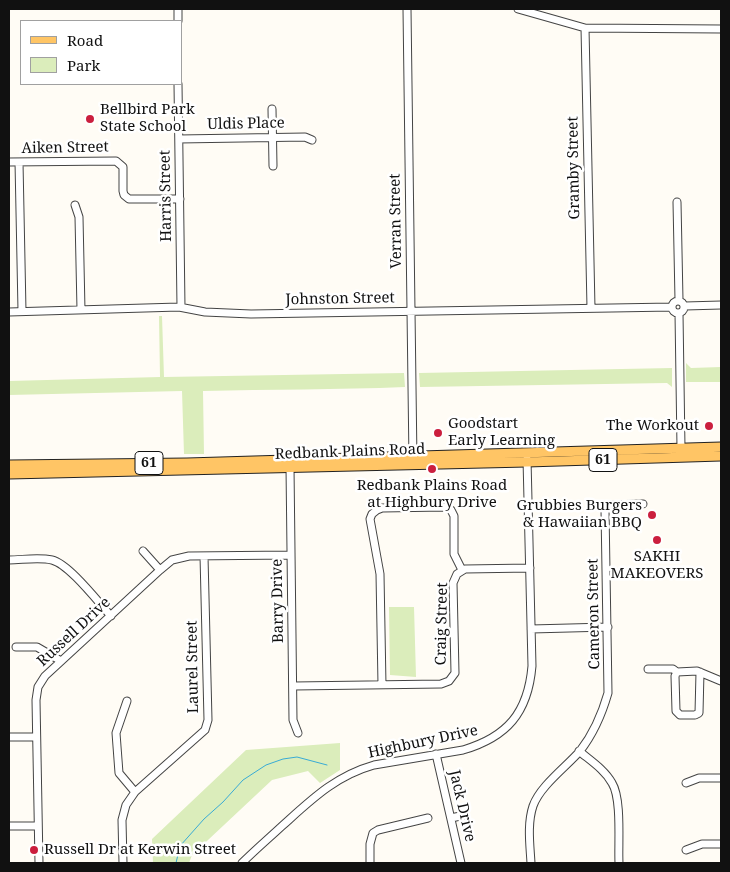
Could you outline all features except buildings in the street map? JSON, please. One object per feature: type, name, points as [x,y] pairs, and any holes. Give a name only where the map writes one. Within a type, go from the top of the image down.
[{"type":"main road","name":"Redbank Plains Road","points":[[9,465],[527,458],[680,453],[721,447]]},
{"type":"main road","name":"Redbank Plains Road","points":[[527,458],[649,449],[653,453],[677,452],[721,456]]},
{"type":"main road","name":"Redbank Plains Road","points":[[9,474],[290,468],[413,460]]},
{"type":"street","name":"Verran Street","points":[[407,9],[413,460]]},
{"type":"street","points":[[518,9],[586,28],[721,29]]},
{"type":"street","name":"Gramby Street","points":[[586,28],[591,308]]},
{"type":"street","name":"Harris Street","points":[[178,85],[181,307]]},
{"type":"street","points":[[272,109],[273,166]]},
{"type":"street","name":"Uldis Place","points":[[179,139],[305,137],[312,140]]},
{"type":"street","name":"Aiken Street","points":[[9,162],[116,161],[123,168],[123,191],[124,195],[129,199],[180,200]]},
{"type":"street","points":[[19,162],[22,311]]},
{"type":"street","points":[[676,202],[679,300]]},
{"type":"street","points":[[75,205],[79,217],[81,310]]},
{"type":"street","points":[[679,300],[685,306]]},
{"type":"street","points":[[679,300],[674,302],[672,307],[674,311],[679,313]]},
{"type":"street","points":[[685,306],[721,305]]},
{"type":"street","points":[[679,313],[683,311],[685,306]]},
{"type":"street","name":"Johnston Street","points":[[9,312],[181,307],[224,314],[672,307]]},
{"type":"street","points":[[679,313],[680,453]]},
{"type":"street","name":"Highbury Drive","points":[[242,863],[332,783],[360,769],[462,750],[488,741],[511,723],[522,707],[530,683],[531,629],[527,458]]},
{"type":"street","name":"Barry Drive","points":[[290,468],[293,720],[298,733]]},
{"type":"street","name":"Cameron Street","points":[[530,863],[530,822],[534,804],[544,789],[580,751],[592,733],[602,715],[608,693],[605,510],[610,505],[643,504]]},
{"type":"street","points":[[382,685],[380,574],[370,526],[372,514],[382,508],[445,507],[451,510],[454,516],[454,554],[462,570]]},
{"type":"street","points":[[142,551],[160,570]]},
{"type":"street","name":"Russell Drive","points":[[39,863],[36,700],[38,687],[45,676],[172,560],[180,557],[291,555]]},
{"type":"street","name":"Laurel Street","points":[[123,863],[122,820],[126,805],[135,792],[205,730],[208,720],[204,556]]},
{"type":"street","points":[[9,560],[46,559],[57,562],[68,570],[111,616]]},
{"type":"street","name":"Craig Street","points":[[294,686],[441,684],[449,681],[455,673],[454,583],[457,574],[462,570],[530,568]]},
{"type":"street","points":[[531,629],[608,628]]},
{"type":"street","points":[[16,647],[37,647],[61,661]]},
{"type":"street","points":[[648,669],[700,672],[721,681]]},
{"type":"street","points":[[677,672],[675,676],[676,711],[680,715],[700,713],[700,672]]},
{"type":"street","points":[[127,701],[116,733],[118,774],[135,792]]},
{"type":"street","points":[[9,737],[36,737]]},
{"type":"street","points":[[580,751],[604,772],[613,784],[618,799],[618,863]]},
{"type":"street","name":"Jack Drive","points":[[436,754],[461,863]]},
{"type":"street","points":[[686,783],[700,778],[721,778]]},
{"type":"street","points":[[451,818],[465,815]]},
{"type":"street","points":[[370,863],[370,844],[373,833],[378,830],[428,818]]},
{"type":"street","points":[[9,826],[37,826]]},
{"type":"street","points":[[686,850],[702,844],[721,844]]},
{"type":"green space","points":[[159,316],[162,316],[164,377],[404,373],[405,387],[203,391],[204,454],[184,454],[182,391],[9,395],[9,381],[160,377]]},
{"type":"green space","points":[[686,363],[691,368],[721,367],[721,382],[686,382]]},
{"type":"green space","points":[[672,368],[672,387],[667,383],[420,387],[419,373]]},
{"type":"green space","points":[[389,607],[414,607],[416,677],[390,675]]},
{"type":"green space","points":[[340,743],[340,770],[320,783],[308,771],[272,780],[192,855],[189,863],[153,863],[152,839],[246,750]]},
{"type":"waterway","points":[[176,863],[180,846],[204,819],[243,780],[266,765],[283,759],[297,757],[327,765]]},
{"type":"place","name":"Bellbird Park State School","points":[[90,119]]},
{"type":"place","name":"The Workout","points":[[709,426]]},
{"type":"place","name":"Goodstart Early Learning","points":[[438,433]]},
{"type":"place","name":"Redbank Plains Road at Highbury Drive","points":[[432,469]]},
{"type":"place","name":"Grubbies Burgers & Hawaiian BBQ","points":[[652,515]]},
{"type":"place","name":"SAKHI MAKEOVERS","points":[[657,540]]},
{"type":"place","name":"Russell Dr at Kerwin Street","points":[[34,850]]}]
